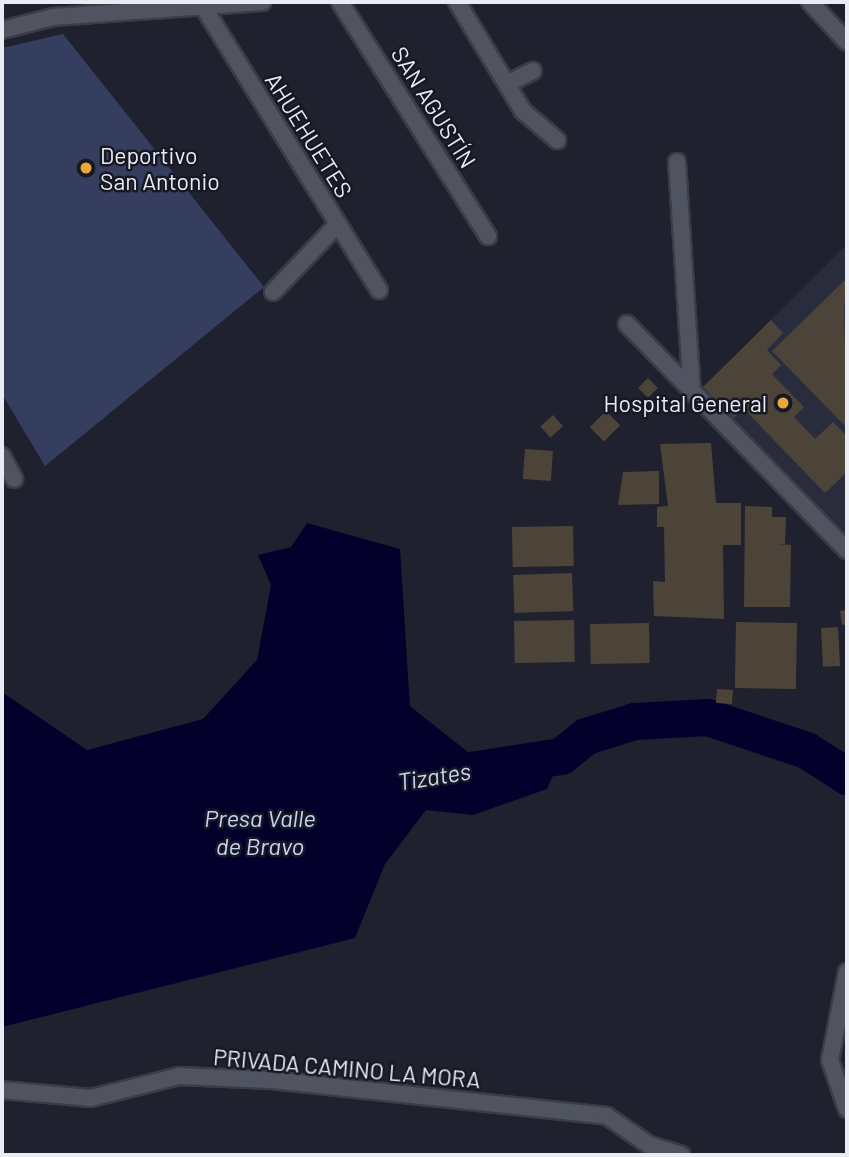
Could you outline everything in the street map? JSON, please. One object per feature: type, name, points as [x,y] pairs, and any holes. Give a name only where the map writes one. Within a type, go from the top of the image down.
[{"type":"street","points":[[2,30],[53,17],[201,3],[262,2]]},
{"type":"street","name":"SAN AGUSTÍN","points":[[340,2],[488,236]]},
{"type":"street","points":[[457,2],[523,111],[556,140]]},
{"type":"street","points":[[810,2],[847,42]]},
{"type":"street","name":"AHUEHUETES","points":[[201,3],[379,290]]},
{"type":"street","points":[[506,84],[533,71]]},
{"type":"street","points":[[677,162],[692,391]]},
{"type":"street","points":[[273,292],[338,224]]},
{"type":"street","points":[[626,324],[847,550]]},
{"type":"street","points":[[2,456],[14,479]]},
{"type":"street","points":[[847,972],[830,1060],[847,1109]]},
{"type":"street","name":"PRIVADA CAMINO LA MORA","points":[[2,1090],[91,1098],[179,1076],[271,1080],[607,1116],[649,1145],[681,1155]]},
{"type":"shaded area","name":"Deportivo San Antonio","points":[[63,34],[264,287],[45,466],[2,394],[2,48]]},
{"type":"shaded area","name":"Hospital General","points":[[847,244],[847,534],[703,387]]},
{"type":"water","name":"Presa Valle de Bravo","points":[[307,523],[400,549],[410,706],[493,772],[561,756],[547,789],[473,815],[426,810],[385,864],[355,938],[2,1027],[2,692],[87,750],[203,719],[257,660],[271,585],[258,555],[291,547]]},
{"type":"building","points":[[847,278],[844,309],[847,428],[772,351]]},
{"type":"building","points":[[771,320],[783,333],[767,350],[781,365],[772,374],[804,407],[794,417],[815,439],[833,422],[847,436],[847,472],[825,493],[743,408],[734,418],[703,387]]},
{"type":"building","points":[[648,378],[658,388],[648,398],[638,388]]},
{"type":"building","points":[[606,411],[620,425],[604,441],[590,427]]},
{"type":"building","points":[[553,415],[563,426],[550,438],[540,426]]},
{"type":"building","points":[[711,443],[716,503],[741,503],[741,545],[723,545],[724,619],[654,616],[653,581],[665,582],[664,527],[657,527],[657,507],[668,506],[660,444]]},
{"type":"building","points":[[525,449],[553,451],[551,481],[523,479]]},
{"type":"building","points":[[659,471],[659,504],[618,505],[623,472]]},
{"type":"building","points":[[745,506],[772,507],[772,517],[786,517],[785,544],[777,544],[791,545],[790,607],[744,607]]},
{"type":"building","points":[[573,526],[574,566],[513,567],[512,527]]},
{"type":"building","points":[[572,573],[573,611],[514,613],[513,575]]},
{"type":"building","points":[[847,610],[847,624],[842,625],[840,611]]},
{"type":"building","points":[[574,620],[575,662],[515,663],[514,621]]},
{"type":"building","points":[[736,622],[797,623],[796,689],[735,688]]},
{"type":"building","points":[[649,623],[650,663],[591,664],[590,624]]},
{"type":"building","points":[[838,627],[840,666],[823,667],[821,628]]},
{"type":"building","points":[[717,689],[733,690],[732,704],[716,703]]},
{"type":"waterway","name":"Tizates","points":[[438,775],[561,756],[586,736],[634,721],[707,717],[806,750],[847,776]]},
{"type":"place","name":"Deportivo San Antonio","points":[[86,168]]},
{"type":"place","name":"Hospital General","points":[[783,403]]}]
